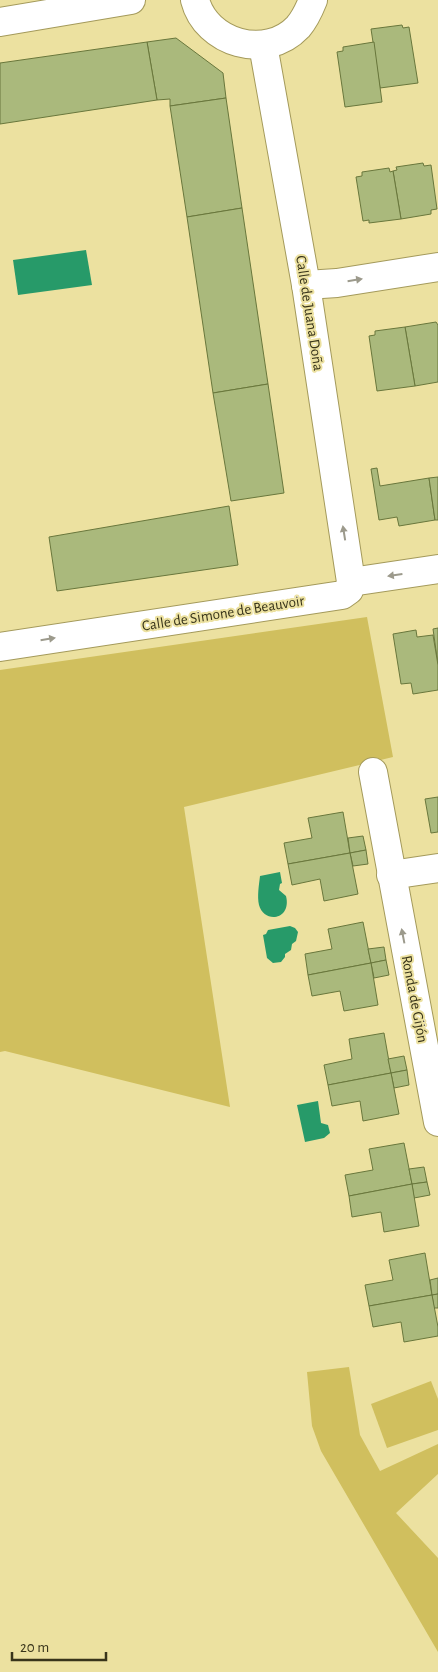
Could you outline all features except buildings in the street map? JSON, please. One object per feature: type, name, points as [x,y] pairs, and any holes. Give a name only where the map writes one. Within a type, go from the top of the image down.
[{"type":"street","points":[[0,22],[132,0]]},
{"type":"street","points":[[194,0],[197,10],[208,26],[224,38],[243,44],[262,45],[281,39],[297,28],[308,13],[313,0]]},
{"type":"street","name":"Calle de Juana Doña","points":[[262,45],[306,285],[351,582]]},
{"type":"street","points":[[306,285],[337,283],[438,267]]},
{"type":"street","points":[[351,582],[438,569]]},
{"type":"street","name":"Calle de Simone de Beauvoir","points":[[0,647],[342,595],[349,590],[351,582]]},
{"type":"street","name":"Ronda de Gijón","points":[[373,772],[438,1122]]},
{"type":"street","points":[[392,875],[438,868]]},
{"type":"shaded area","points":[[86,250],[92,285],[18,295],[13,260]]},
{"type":"shaded area","points":[[367,617],[393,757],[184,807],[230,1107],[5,1051],[0,1052],[0,670]]},
{"type":"shaded area","points":[[280,872],[282,883],[279,890],[286,896],[287,904],[281,914],[277,917],[271,917],[262,911],[259,905],[260,876]]},
{"type":"shaded area","points":[[290,926],[298,932],[296,941],[292,944],[291,950],[285,954],[281,962],[273,963],[267,958],[263,935],[268,930]]},
{"type":"shaded area","points":[[318,1101],[321,1123],[328,1125],[330,1133],[324,1138],[305,1142],[297,1105]]},
{"type":"shaded area","points":[[349,1367],[360,1435],[380,1471],[438,1444],[438,1474],[396,1513],[438,1558],[438,1652],[321,1451],[312,1426],[307,1372]]},
{"type":"shaded area","points":[[431,1381],[438,1399],[438,1430],[387,1448],[371,1404]]}]
